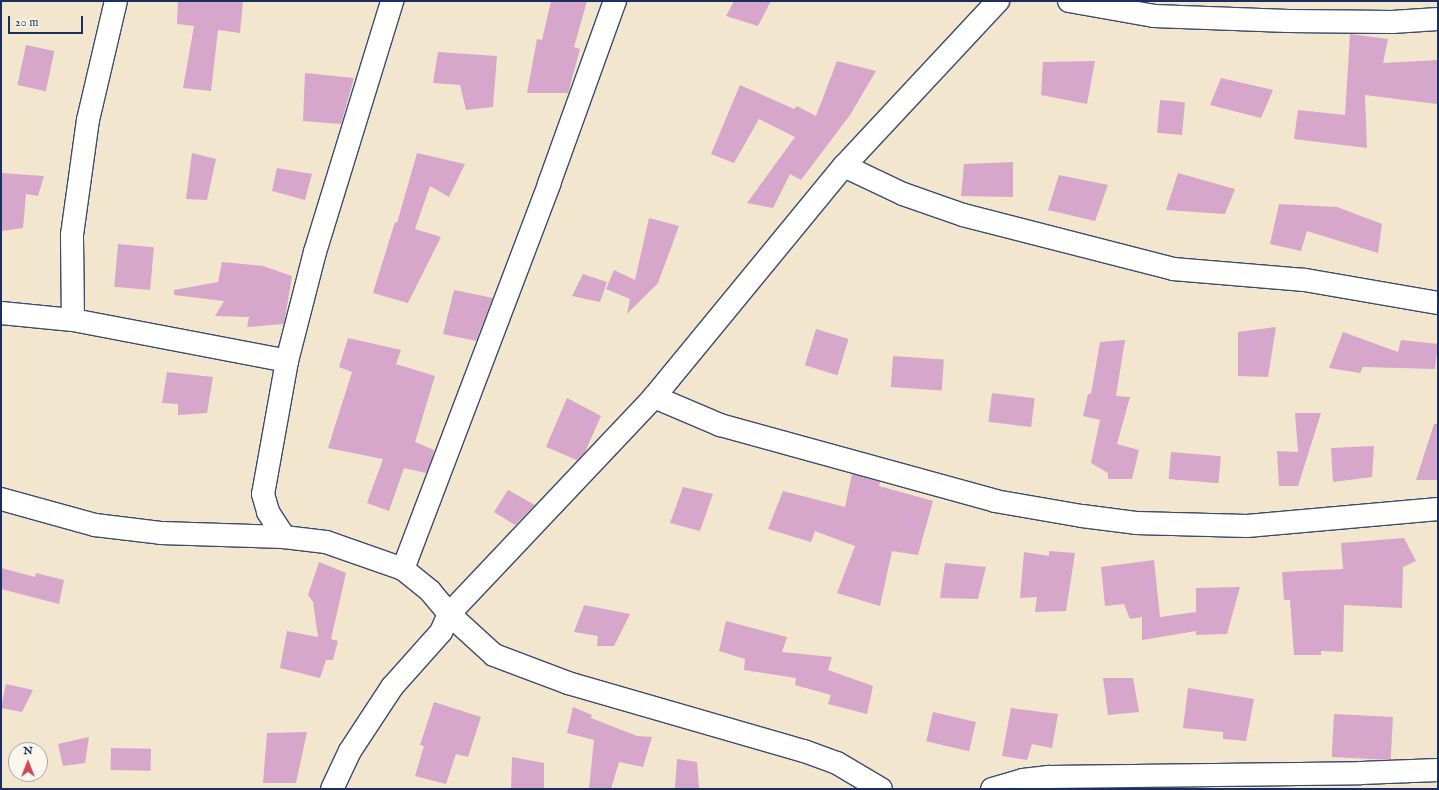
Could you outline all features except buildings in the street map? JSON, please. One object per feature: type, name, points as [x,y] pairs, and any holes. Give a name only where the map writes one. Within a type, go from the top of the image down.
[{"type":"street","points":[[73,320],[73,227],[88,120],[116,1]]},
{"type":"street","points":[[284,537],[268,512],[263,494],[288,361],[315,252],[392,1]]},
{"type":"street","points":[[403,569],[550,184],[615,1]]},
{"type":"street","points":[[332,789],[350,751],[387,693],[441,632],[449,614],[654,397],[844,166],[998,1]]},
{"type":"street","points":[[1069,1],[1162,16],[1342,21],[1438,19]]},
{"type":"street","points":[[844,166],[903,194],[963,215],[1173,269],[1305,280],[1438,303]]},
{"type":"street","points":[[1,313],[73,320],[288,361]]},
{"type":"street","points":[[654,397],[720,425],[995,501],[1136,524],[1247,526],[1438,509]]},
{"type":"street","points":[[1,499],[95,525],[161,533],[284,537],[326,542],[403,569],[430,591],[449,614],[494,655],[568,683],[804,751],[837,763],[881,789]]},
{"type":"street","points":[[992,789],[1023,780],[1049,777],[1361,773],[1438,770]]}]
